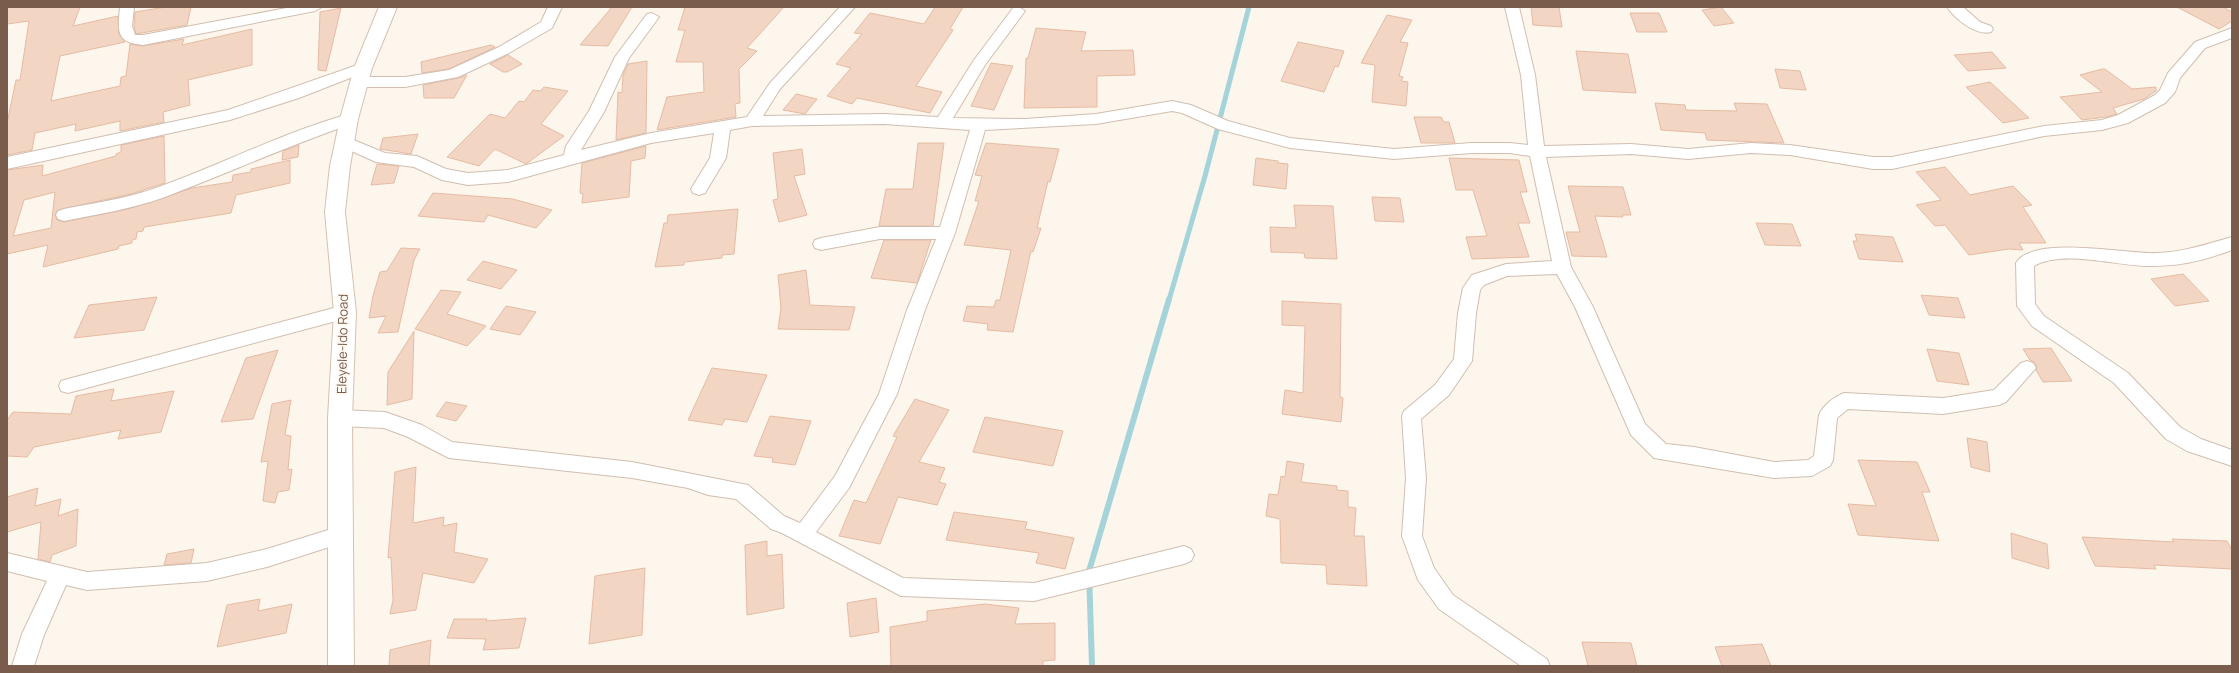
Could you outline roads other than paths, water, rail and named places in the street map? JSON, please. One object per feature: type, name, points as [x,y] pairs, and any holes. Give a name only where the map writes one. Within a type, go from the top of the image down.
[{"type":"main road","name":"Eleyele-Ido Road","points":[[341,666],[340,418],[345,312],[335,212],[344,141],[349,119],[361,75],[388,7]]},
{"type":"street","points":[[127,7],[125,28],[128,37],[132,40],[150,39],[315,7]]},
{"type":"street","points":[[7,163],[230,115],[294,94],[361,75],[406,82],[453,74],[504,50],[547,25],[555,7]]},
{"type":"street","points":[[752,121],[775,86],[848,7]]},
{"type":"street","points":[[1512,7],[1528,75],[1537,152],[1562,268],[1584,307],[1638,429],[1660,452],[1694,455],[1774,470],[1812,468],[1823,460],[1828,415],[1844,401],[1943,406],[1999,396],[2027,368]]},
{"type":"street","points":[[1954,7],[1975,25],[1986,29]]},
{"type":"street","points":[[942,123],[979,64],[1018,11]]},
{"type":"street","points":[[571,158],[574,146],[596,112],[622,57],[652,17]]},
{"type":"street","points":[[344,141],[382,158],[417,162],[442,174],[468,179],[486,180],[508,176],[571,158],[651,138],[752,121],[877,119],[979,125],[1096,119],[1172,106],[1246,132],[1290,143],[1322,148],[1394,154],[1471,148],[1510,148],[1537,152],[1631,149],[1660,153],[1688,154],[1751,148],[1790,150],[1873,163],[1892,162],[2044,131],[2102,125],[2123,119],[2160,99],[2167,92],[2173,76],[2192,52],[2200,45],[2232,33]]},
{"type":"street","points":[[2211,40],[2232,49]]},
{"type":"street","points":[[64,215],[116,205],[158,193],[299,136],[349,119]]},
{"type":"street","points":[[802,535],[842,482],[888,394],[916,310],[947,233],[979,125]]},
{"type":"street","points":[[699,190],[718,158],[723,127]]},
{"type":"street","points":[[821,244],[880,233],[947,233]]},
{"type":"street","points":[[2232,243],[2212,250],[2176,258],[2148,260],[2054,254],[2035,256],[2025,263],[2026,306],[2038,322],[2121,378],[2173,433],[2190,443],[2232,458]]},
{"type":"street","points":[[1539,666],[1446,602],[1425,573],[1412,536],[1416,478],[1410,416],[1442,390],[1463,362],[1467,313],[1472,288],[1478,280],[1506,270],[1562,268]]},
{"type":"street","points":[[68,386],[345,312]]},
{"type":"street","points":[[340,418],[385,420],[415,432],[449,450],[632,470],[689,480],[708,487],[741,491],[778,523],[788,526],[802,535],[901,587],[1034,592],[1184,555]]},
{"type":"street","points":[[7,562],[86,581],[206,572],[267,558],[341,535]]},
{"type":"street","points":[[23,666],[33,634],[61,574]]},
{"type":"waterway","points":[[1169,300],[1205,176],[1249,7]]},
{"type":"waterway","points":[[1092,666],[1089,571],[1169,299]]}]
